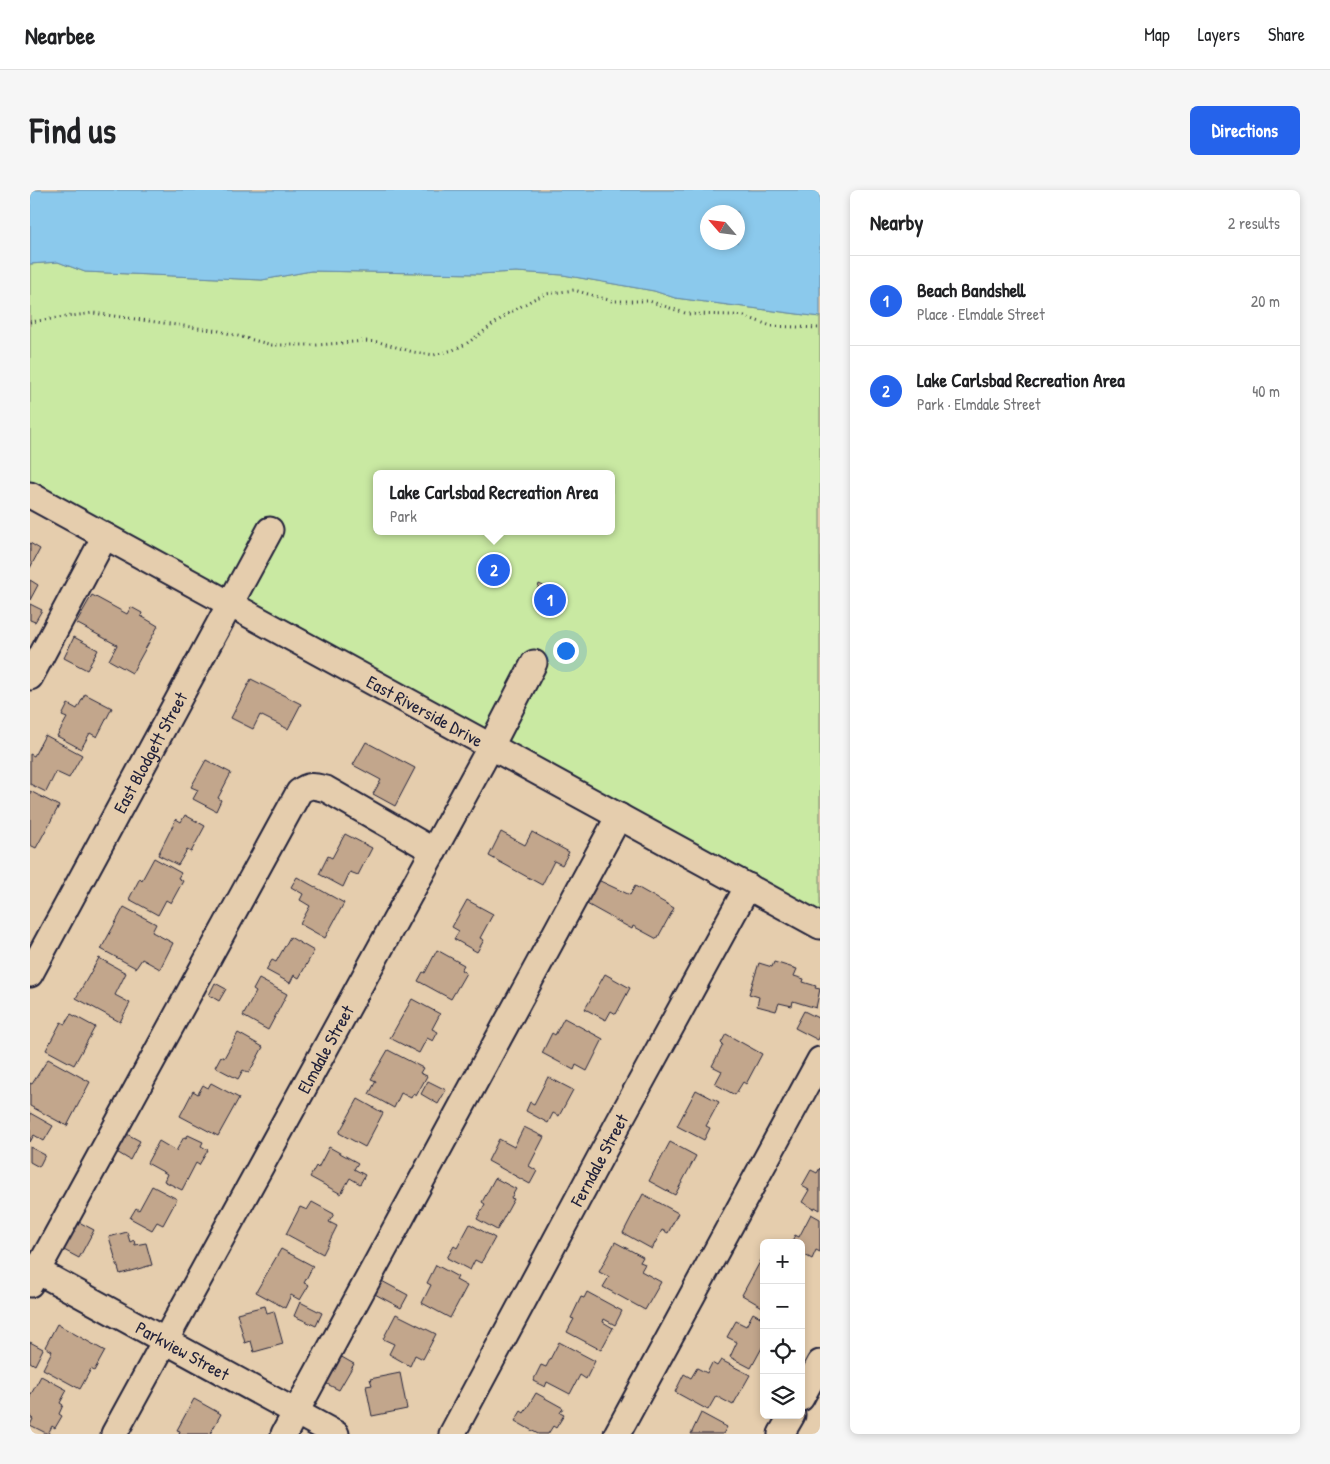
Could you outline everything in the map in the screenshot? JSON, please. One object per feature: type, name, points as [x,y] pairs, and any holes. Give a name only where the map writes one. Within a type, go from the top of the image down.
[{"type":"street","name":"East Riverside Drive","points":[[30,495],[820,926]]},
{"type":"street","name":"East Blodgett Street","points":[[30,974],[270,530]]},
{"type":"street","points":[[30,676],[105,536]]},
{"type":"street","name":"Elmdale Street","points":[[114,1434],[434,852],[534,664]]},
{"type":"street","points":[[32,1274],[216,948],[299,792],[311,785],[326,789],[434,852]]},
{"type":"street","points":[[284,1434],[619,816]]},
{"type":"street","name":"Ferndale Street","points":[[452,1434],[748,886]]},
{"type":"street","points":[[617,1434],[820,1060]]},
{"type":"street","name":"Parkview Street","points":[[32,1274],[165,1341],[336,1434]]},
{"type":"street","points":[[805,1391],[820,1363]]},
{"type":"street","points":[[782,1434],[790,1419]]},
{"type":"path","points":[[30,322],[93,313],[219,331],[272,345],[317,346],[365,341],[379,342],[413,352],[434,355],[466,344],[509,313],[534,299],[546,294],[574,290],[612,301],[649,301],[688,314],[744,316],[771,326],[820,328]]},
{"type":"green space","points":[[58,262],[85,272],[262,280],[311,271],[479,274],[516,272],[563,275],[654,291],[675,298],[820,317],[820,926],[30,495],[30,264]]},
{"type":"water","points":[[30,190],[820,190],[820,317],[675,298],[654,291],[563,275],[516,272],[479,274],[311,271],[262,280],[85,272],[58,262],[30,264]]},
{"type":"building","points":[[30,543],[40,549],[30,568]]},
{"type":"building","points":[[30,580],[38,585],[30,600]]},
{"type":"building","points":[[539,584],[567,597],[555,612],[534,602]]},
{"type":"building","points":[[92,595],[127,614],[131,607],[142,613],[141,616],[158,626],[132,673],[109,660],[117,645],[76,623]]},
{"type":"building","points":[[30,604],[42,610],[35,622],[30,620]]},
{"type":"building","points":[[74,637],[98,650],[87,670],[64,658]]},
{"type":"building","points":[[251,679],[301,704],[288,729],[260,715],[253,729],[231,718]]},
{"type":"building","points":[[85,694],[112,708],[97,737],[90,733],[81,749],[57,736],[67,718],[62,716],[68,704],[77,709]]},
{"type":"building","points":[[45,735],[82,755],[69,778],[56,772],[46,792],[30,784],[30,754],[34,756]]},
{"type":"building","points":[[366,742],[415,768],[395,806],[373,794],[381,780],[353,765]]},
{"type":"building","points":[[206,760],[231,773],[218,798],[221,800],[216,811],[193,799],[198,790],[191,787]]},
{"type":"building","points":[[30,791],[59,806],[36,848],[30,845]]},
{"type":"building","points":[[185,815],[205,826],[191,852],[187,850],[178,865],[158,855],[176,819],[181,822]]},
{"type":"building","points":[[501,832],[525,845],[532,832],[569,852],[562,865],[554,861],[542,885],[489,856]]},
{"type":"building","points":[[345,834],[372,848],[358,875],[350,872],[343,887],[319,874],[328,856],[332,858]]},
{"type":"building","points":[[154,858],[181,873],[178,878],[183,881],[171,903],[166,900],[158,915],[129,899],[140,878],[142,880]]},
{"type":"building","points":[[297,877],[344,903],[325,938],[300,924],[310,906],[300,900],[303,894],[291,887]]},
{"type":"building","points":[[598,880],[630,895],[635,886],[674,908],[657,939],[633,926],[632,929],[585,903]]},
{"type":"building","points":[[467,900],[493,914],[480,938],[484,940],[477,952],[454,939],[459,931],[452,927]]},
{"type":"building","points":[[124,907],[156,924],[152,932],[173,943],[160,969],[142,959],[136,968],[101,949]]},
{"type":"building","points":[[290,937],[314,951],[299,978],[294,975],[290,983],[266,970],[272,960],[276,962]]},
{"type":"building","points":[[437,950],[464,965],[461,970],[466,973],[451,999],[418,981],[423,972],[425,973]]},
{"type":"building","points":[[99,958],[126,973],[115,995],[130,1003],[120,1022],[76,998]]},
{"type":"building","points":[[774,962],[797,969],[794,976],[804,979],[803,982],[820,989],[816,1008],[793,1001],[792,1006],[779,1003],[776,1011],[757,1006],[759,997],[749,994],[759,963],[772,967]]},
{"type":"building","points":[[605,974],[630,988],[616,1014],[611,1011],[606,1020],[585,1009]]},
{"type":"building","points":[[259,979],[287,994],[268,1030],[243,1016],[256,992],[253,990]]},
{"type":"building","points":[[215,983],[226,989],[219,1001],[209,995]]},
{"type":"building","points":[[412,999],[440,1014],[432,1029],[438,1032],[433,1041],[427,1038],[419,1053],[390,1038]]},
{"type":"building","points":[[804,1011],[820,1019],[820,1036],[818,1040],[795,1028]]},
{"type":"building","points":[[71,1014],[95,1027],[74,1065],[46,1050],[61,1022],[65,1024]]},
{"type":"building","points":[[564,1018],[603,1039],[587,1071],[576,1065],[574,1070],[542,1053],[552,1033],[555,1035]]},
{"type":"building","points":[[238,1033],[263,1047],[249,1073],[243,1070],[238,1079],[215,1067],[221,1056],[224,1058]]},
{"type":"building","points":[[726,1034],[762,1054],[746,1084],[743,1082],[735,1095],[715,1084],[722,1071],[712,1066],[723,1045],[721,1043]]},
{"type":"building","points":[[388,1050],[423,1068],[420,1073],[427,1076],[416,1096],[413,1094],[411,1098],[401,1093],[394,1108],[369,1094],[376,1081],[371,1079]]},
{"type":"building","points":[[48,1059],[90,1082],[67,1126],[30,1106],[30,1083],[32,1084]]},
{"type":"building","points":[[548,1077],[573,1090],[559,1116],[553,1113],[548,1123],[526,1111],[530,1102],[534,1104]]},
{"type":"building","points":[[428,1081],[446,1090],[438,1104],[421,1094]]},
{"type":"building","points":[[211,1083],[239,1098],[218,1136],[180,1116],[193,1091],[198,1094],[203,1085],[208,1088]]},
{"type":"building","points":[[696,1090],[719,1102],[706,1126],[710,1128],[704,1140],[677,1126]]},
{"type":"building","points":[[358,1099],[383,1113],[365,1147],[339,1133]]},
{"type":"building","points":[[30,1113],[53,1126],[44,1141],[34,1135],[30,1142]]},
{"type":"building","points":[[524,1127],[544,1137],[529,1166],[537,1171],[530,1184],[488,1161],[499,1139],[514,1147]]},
{"type":"building","points":[[125,1133],[140,1141],[130,1160],[115,1151]]},
{"type":"building","points":[[188,1135],[203,1142],[201,1146],[208,1150],[199,1165],[196,1163],[182,1190],[164,1181],[167,1174],[147,1163],[159,1141],[176,1151],[184,1137],[186,1138]]},
{"type":"building","points":[[670,1142],[696,1156],[675,1195],[649,1181]]},
{"type":"building","points":[[30,1147],[45,1155],[39,1167],[30,1162]]},
{"type":"building","points":[[329,1147],[358,1163],[354,1169],[365,1175],[360,1184],[350,1178],[341,1194],[310,1177],[316,1166],[318,1168]]},
{"type":"building","points":[[820,1168],[820,1210],[815,1207],[814,1209],[802,1202],[809,1190],[802,1186],[811,1170],[817,1173]]},
{"type":"building","points":[[495,1178],[516,1189],[511,1198],[514,1199],[497,1230],[477,1219],[485,1204],[482,1202]]},
{"type":"building","points":[[152,1186],[177,1199],[163,1225],[157,1222],[152,1230],[130,1218],[136,1208],[139,1210]]},
{"type":"building","points":[[643,1194],[678,1213],[668,1233],[662,1230],[652,1249],[623,1233]]},
{"type":"building","points":[[312,1202],[334,1214],[329,1222],[337,1226],[323,1254],[286,1234],[300,1207],[307,1210]]},
{"type":"building","points":[[811,1214],[820,1219],[820,1252],[816,1250],[812,1259],[805,1255],[805,1239],[793,1239],[795,1235],[799,1237]]},
{"type":"building","points":[[77,1221],[94,1230],[79,1258],[62,1249]]},
{"type":"building","points":[[470,1224],[495,1238],[481,1263],[475,1260],[470,1270],[447,1258],[454,1246],[457,1248]]},
{"type":"building","points":[[127,1232],[130,1242],[134,1240],[135,1245],[146,1243],[152,1265],[120,1274],[109,1237]]},
{"type":"building","points":[[615,1242],[643,1257],[640,1262],[645,1264],[641,1271],[661,1282],[645,1310],[603,1287],[609,1277],[599,1272]]},
{"type":"building","points":[[281,1249],[313,1266],[304,1283],[309,1285],[300,1300],[291,1295],[285,1308],[256,1292]]},
{"type":"building","points":[[760,1262],[760,1306],[742,1295]]},
{"type":"building","points":[[436,1265],[458,1277],[456,1280],[467,1286],[450,1318],[422,1303],[431,1285],[427,1283]]},
{"type":"building","points":[[378,1279],[408,1295],[401,1308],[371,1292]]},
{"type":"building","points":[[587,1292],[622,1311],[615,1325],[604,1319],[603,1322],[613,1328],[601,1350],[567,1332],[574,1319],[571,1318],[581,1297],[584,1298]]},
{"type":"building","points":[[300,1302],[322,1313],[316,1326],[294,1316]]},
{"type":"building","points":[[265,1306],[267,1313],[274,1311],[283,1344],[254,1352],[251,1341],[245,1343],[237,1313]]},
{"type":"building","points":[[753,1313],[760,1317],[760,1351],[751,1368],[730,1357],[737,1342],[727,1337],[736,1321],[746,1326]]},
{"type":"building","points":[[396,1314],[436,1334],[423,1359],[415,1355],[410,1366],[389,1354],[394,1344],[383,1339]]},
{"type":"building","points":[[57,1324],[105,1351],[94,1371],[91,1369],[80,1389],[43,1369],[52,1351],[45,1347]]},
{"type":"building","points":[[30,1342],[43,1349],[35,1365],[30,1362]]},
{"type":"building","points":[[559,1342],[595,1361],[586,1379],[580,1375],[570,1394],[547,1382],[545,1387],[533,1381],[541,1365],[546,1367]]},
{"type":"building","points":[[340,1356],[354,1364],[339,1390],[325,1383]]},
{"type":"building","points":[[721,1360],[750,1375],[733,1405],[716,1396],[708,1410],[675,1392],[684,1374],[691,1378],[697,1368],[707,1373],[712,1363],[717,1366]]},
{"type":"building","points":[[400,1373],[407,1409],[372,1416],[366,1386],[372,1385],[370,1379]]},
{"type":"building","points":[[41,1376],[67,1390],[60,1403],[63,1405],[59,1414],[62,1416],[55,1428],[52,1426],[48,1434],[30,1425],[33,1419],[30,1417],[30,1396]]},
{"type":"building","points":[[536,1393],[563,1408],[560,1413],[564,1415],[556,1428],[553,1426],[548,1434],[538,1434],[515,1421],[521,1411],[524,1413]]},
{"type":"building","points":[[194,1399],[221,1414],[210,1434],[179,1434],[180,1431],[177,1430]]},
{"type":"building","points":[[701,1413],[727,1427],[723,1434],[691,1434]]},
{"type":"place","name":"Lake Carlsbad Recreation Area","points":[[494,570]]},
{"type":"place","name":"Beach Bandshell","points":[[550,600]]}]
